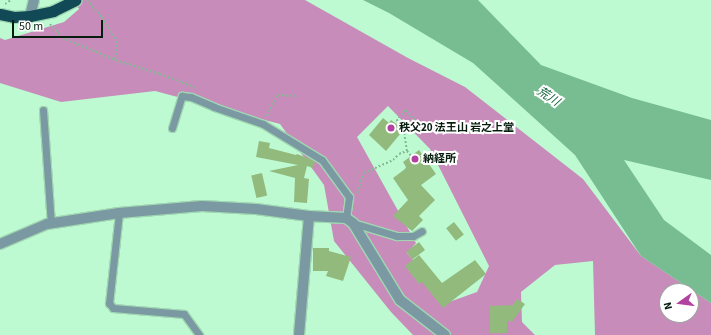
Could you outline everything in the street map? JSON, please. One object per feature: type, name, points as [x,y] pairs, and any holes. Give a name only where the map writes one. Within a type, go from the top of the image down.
[{"type":"highway","points":[[0,14],[14,17],[36,15],[73,2]]},
{"type":"street","points":[[34,0],[36,15]]},
{"type":"street","points":[[0,244],[52,223],[119,213],[202,206],[256,209],[350,220],[400,300],[445,335]]},
{"type":"street","points":[[299,335],[309,216]]},
{"type":"lane","points":[[172,128],[182,96],[192,97],[214,107],[263,124],[322,160],[348,197],[350,220],[397,236],[413,236],[422,231]]},
{"type":"lane","points":[[43,110],[52,223]]},
{"type":"lane","points":[[119,213],[109,303],[113,308],[184,314],[199,335]]},
{"type":"path","points":[[87,0],[102,17],[117,41],[115,60]]},
{"type":"path","points":[[36,15],[63,38],[115,60],[160,74],[194,87],[199,92]]},
{"type":"path","points":[[263,124],[277,95],[298,96]]},
{"type":"path","points":[[404,131],[411,125],[418,123],[405,110],[396,121],[404,131],[407,151],[411,156]]},
{"type":"path","points":[[357,194],[364,173],[393,160],[399,154],[407,151]]},
{"type":"shaded area","points":[[74,0],[305,0],[408,58],[465,87],[583,179],[641,256],[681,283],[659,283],[659,323],[699,323],[699,295],[711,303],[711,335],[595,335],[593,261],[555,265],[521,292],[522,322],[535,335],[413,335],[391,312],[334,241],[324,185],[280,124],[155,91],[61,102],[0,83],[0,38],[5,40],[64,22],[79,9]],"holes":[[[388,106],[430,149],[489,266],[477,292],[449,302],[407,253],[416,243],[357,137]]]},
{"type":"water","name":"荒川","points":[[363,0],[478,0],[541,65],[632,98],[711,120],[711,180],[624,160],[664,220],[711,255],[711,303],[699,295],[699,283],[681,283],[641,256],[575,155],[473,63],[389,13]]},
{"type":"building","points":[[383,118],[389,123],[391,120],[399,126],[396,129],[401,133],[386,151],[369,135]]},
{"type":"building","points":[[259,141],[270,143],[269,148],[297,154],[315,161],[313,168],[307,166],[304,178],[309,179],[307,203],[294,202],[295,178],[269,171],[298,165],[256,157]]},
{"type":"building","points":[[419,150],[436,174],[421,185],[435,200],[419,216],[423,220],[412,231],[393,216],[408,200],[393,178],[405,169],[406,167],[403,162]]},
{"type":"building","points":[[262,173],[267,195],[256,198],[251,175]]},
{"type":"building","points":[[454,222],[464,235],[456,241],[446,228]]},
{"type":"building","points":[[419,242],[425,250],[412,260],[406,252]]},
{"type":"building","points":[[313,248],[329,248],[329,251],[351,257],[343,281],[326,276],[328,271],[313,271]]},
{"type":"building","points":[[419,255],[442,283],[475,260],[486,274],[443,308],[422,282],[419,284],[405,266]]},
{"type":"building","points":[[517,299],[525,304],[512,322],[507,320],[507,333],[490,333],[490,306],[513,305]]},
{"type":"place","name":"秩父20 法王山 岩之上堂","points":[[391,128]]},
{"type":"place","name":"納経所","points":[[415,159]]}]
